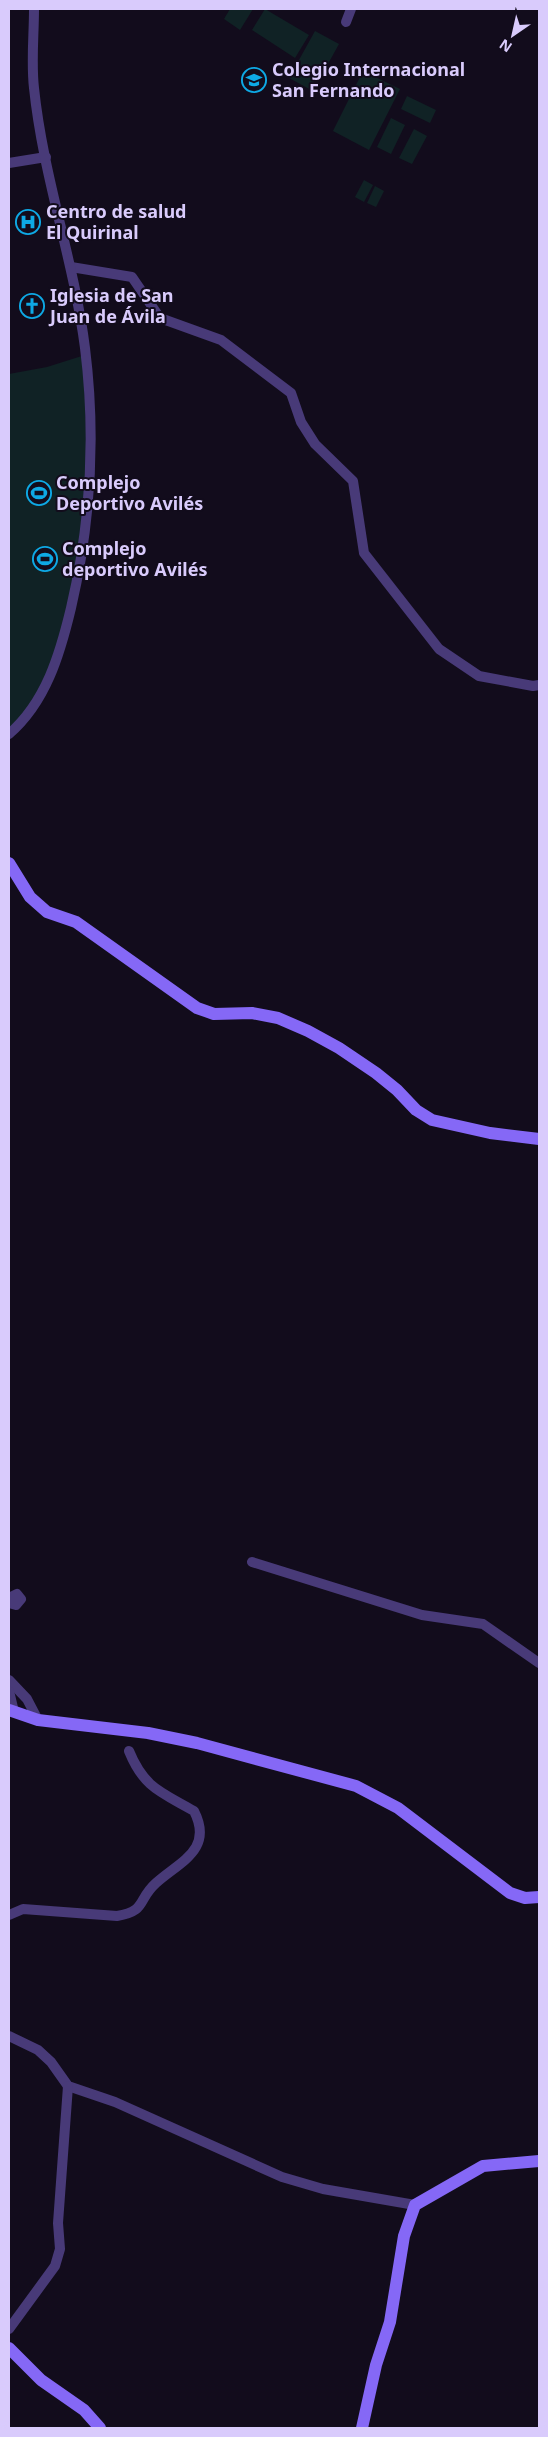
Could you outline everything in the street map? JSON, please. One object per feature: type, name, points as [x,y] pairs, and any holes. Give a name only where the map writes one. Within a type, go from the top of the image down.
[{"type":"street","points":[[9,734],[19,725],[36,702],[61,650],[79,575],[91,474],[90,410],[85,347],[46,157],[34,88],[34,9]]},
{"type":"street","points":[[346,22],[351,9]]},
{"type":"street","points":[[9,163],[46,157]]},
{"type":"street","points":[[70,267],[132,276],[160,318],[221,340],[291,393],[301,422],[315,444],[353,481],[364,553],[439,649],[479,676],[533,686],[539,685]]},
{"type":"street","points":[[9,863],[30,897],[47,912],[76,922],[197,1008],[214,1014],[252,1013],[278,1018],[308,1031],[339,1048],[376,1073],[397,1090],[416,1110],[432,1120],[490,1133],[539,1139]]},
{"type":"street","points":[[252,1562],[422,1615],[483,1624],[539,1662]]},
{"type":"street","points":[[9,1598],[17,1594],[21,1600],[16,1604],[9,1603]]},
{"type":"street","points":[[12,1688],[11,1711],[38,1720],[198,1742],[356,1786],[398,1808],[510,1893],[525,1898],[539,1897]]},
{"type":"street","points":[[12,1688],[38,1720]]},
{"type":"street","points":[[9,1915],[23,1909],[117,1916],[129,1914],[138,1910],[153,1886],[185,1862],[195,1849],[200,1828],[194,1811],[150,1786],[136,1768],[128,1751]]},
{"type":"street","points":[[9,2036],[38,2050],[50,2062],[68,2086],[115,2102],[282,2177],[323,2189],[415,2205],[483,2166],[539,2161]]},
{"type":"street","points":[[9,2329],[55,2266],[60,2249],[58,2223],[68,2086]]},
{"type":"street","points":[[362,2428],[376,2365],[390,2322],[404,2236],[415,2205]]},
{"type":"street","points":[[9,2348],[41,2380],[84,2410],[100,2428]]},
{"type":"shaded area","points":[[230,9],[253,9],[240,30],[224,19]]},
{"type":"shaded area","points":[[265,9],[309,35],[295,58],[252,30]]},
{"type":"shaded area","points":[[315,31],[339,44],[313,91],[289,78]]},
{"type":"shaded area","points":[[363,71],[400,89],[369,150],[333,131]]},
{"type":"shaded area","points":[[407,96],[436,110],[430,123],[401,109]]},
{"type":"shaded area","points":[[391,118],[405,125],[391,154],[377,147]]},
{"type":"shaded area","points":[[414,129],[427,136],[412,164],[399,158]]},
{"type":"shaded area","points":[[364,180],[373,185],[364,202],[355,197]]},
{"type":"shaded area","points":[[375,186],[384,191],[376,207],[367,203]]},
{"type":"shaded area","name":"Complejo deportivo Avilés","points":[[85,355],[87,528],[51,674],[9,734],[9,374],[47,367]]},
{"type":"place","name":"Colegio Internacional San Fernando","points":[[254,80]]},
{"type":"place","name":"Centro de salud El Quirinal","points":[[28,222]]},
{"type":"place","name":"Iglesia de San Juan de Ávila","points":[[32,306]]},
{"type":"place","name":"Complejo Deportivo Avilés","points":[[39,493]]},
{"type":"place","name":"Complejo deportivo Avilés","points":[[45,559]]}]
